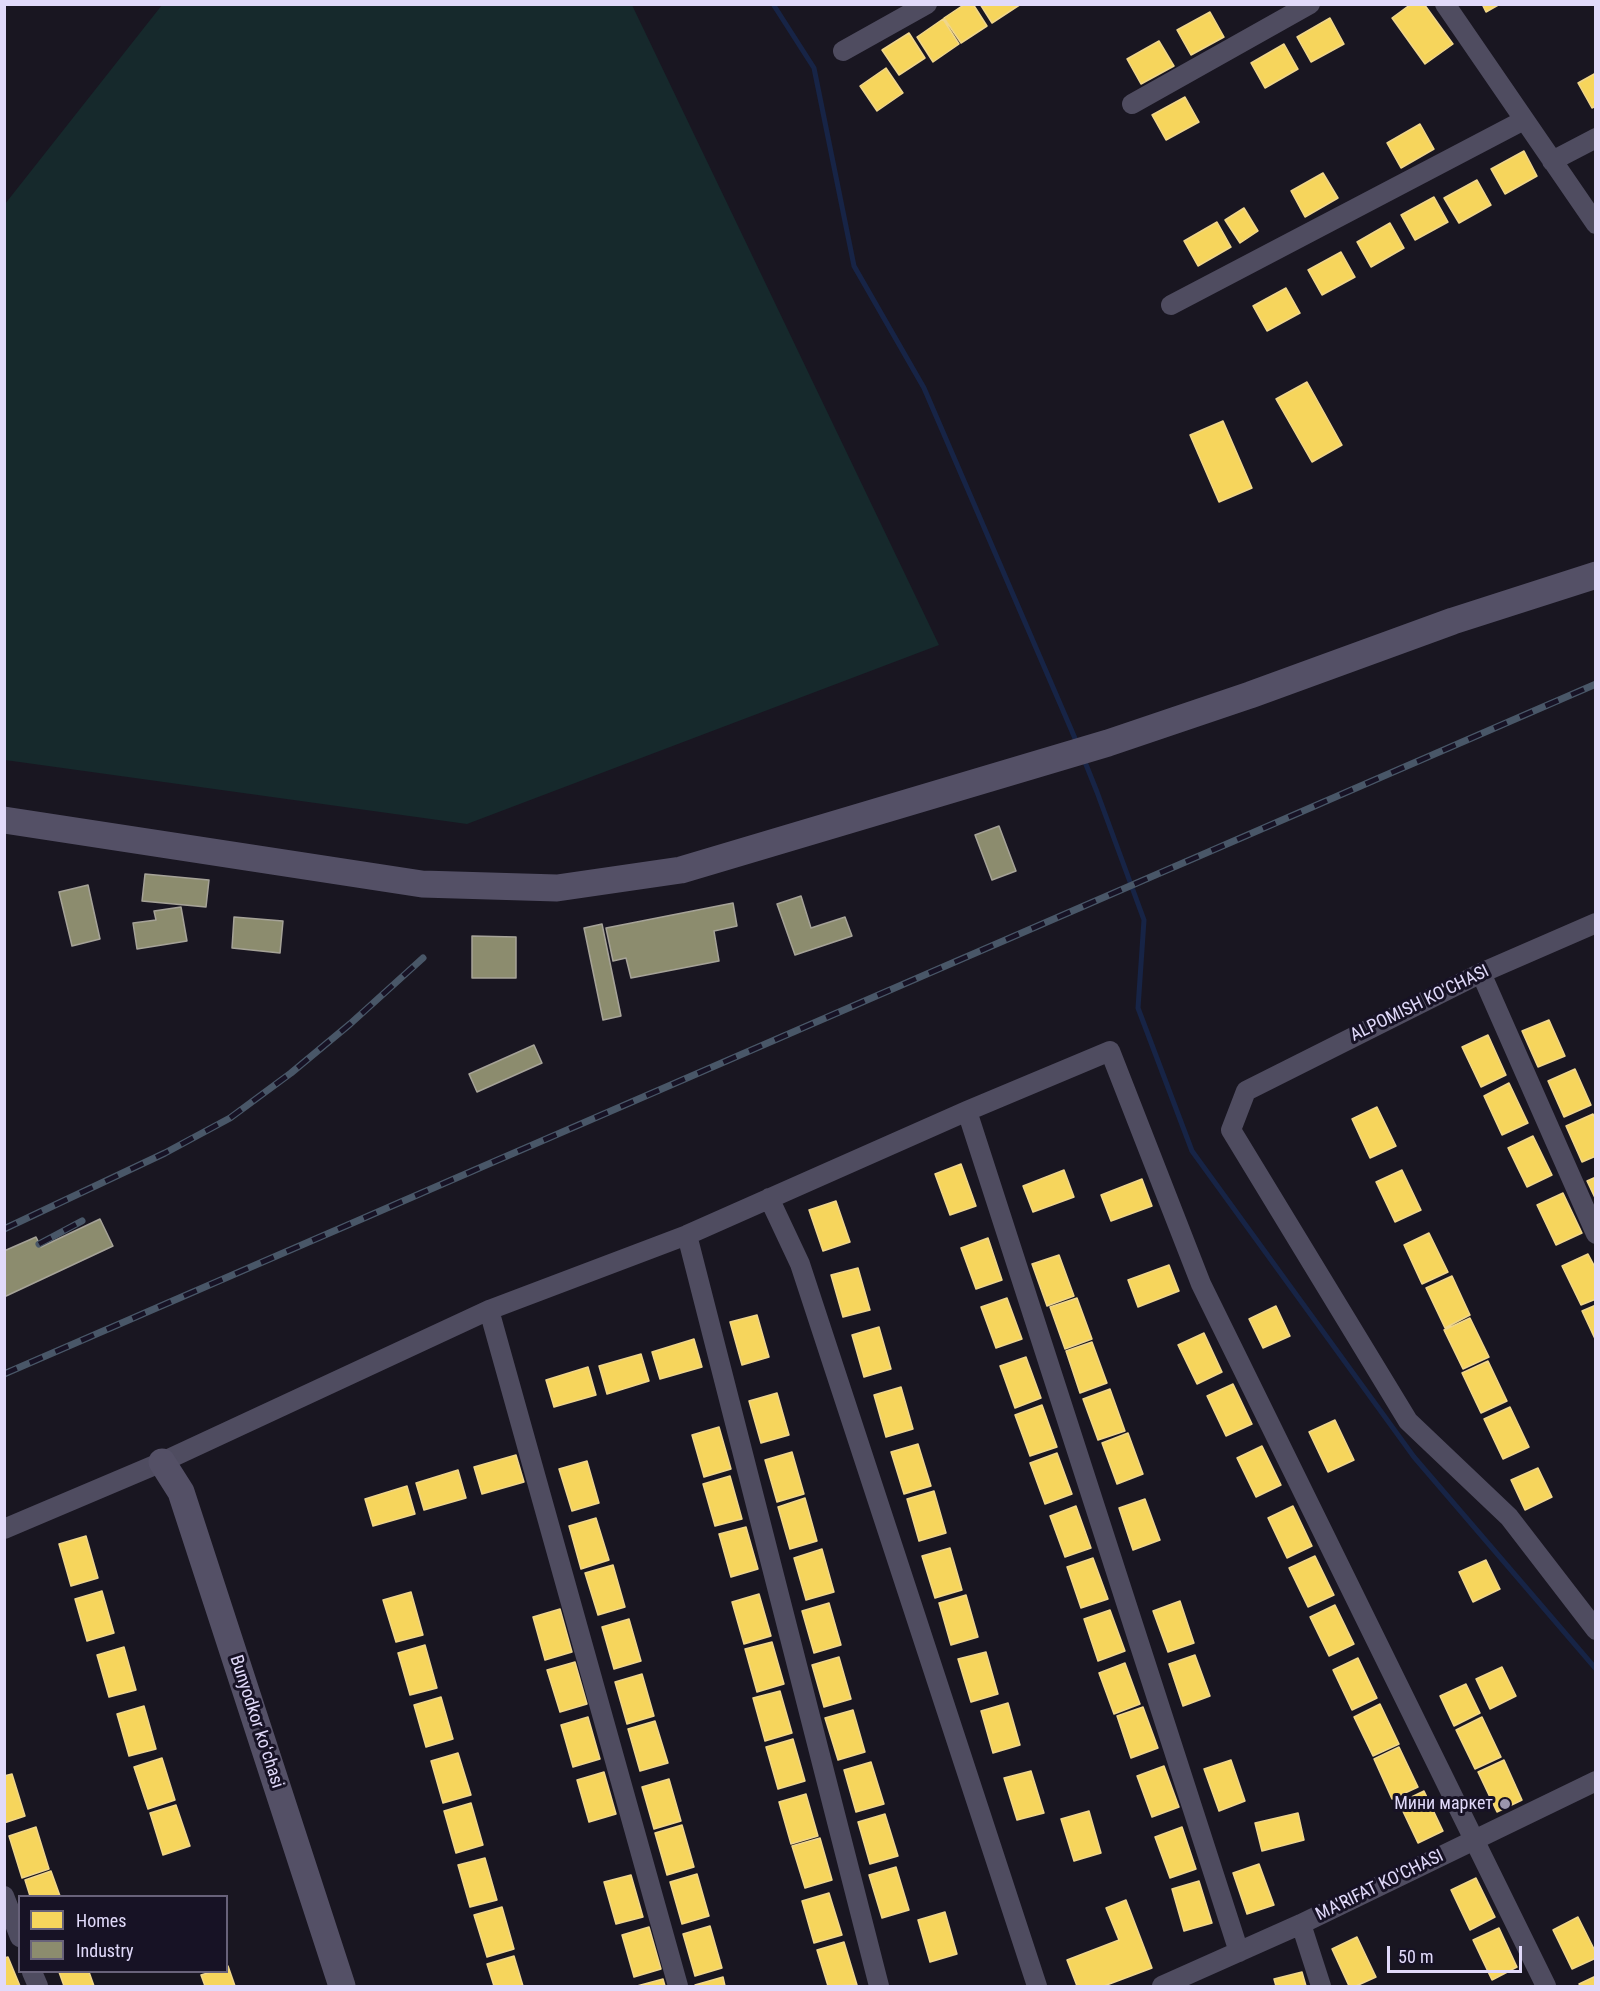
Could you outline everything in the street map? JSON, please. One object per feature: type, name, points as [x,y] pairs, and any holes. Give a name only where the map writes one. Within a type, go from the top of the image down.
[{"type":"main road","points":[[4,820],[422,884],[557,888],[681,870],[1053,761],[1250,695],[1453,621],[1596,574]]},
{"type":"main road","name":"Bunyodkor koʻchasi","points":[[162,1462],[181,1492],[342,1986]]},
{"type":"street","points":[[843,51],[927,4]]},
{"type":"street","points":[[1132,104],[1310,4]]},
{"type":"street","points":[[1444,4],[1596,224]]},
{"type":"street","points":[[1171,305],[1524,120]]},
{"type":"street","points":[[1552,161],[1596,138]]},
{"type":"street","name":"ALPOMISH KO'CHASI","points":[[1596,923],[1481,974],[1246,1091],[1232,1130],[1408,1421],[1509,1517],[1596,1630]]},
{"type":"street","points":[[1481,974],[1596,1234]]},
{"type":"street","points":[[4,1530],[162,1462],[489,1310],[687,1235],[967,1111],[1110,1051],[1201,1284],[1546,1986]]},
{"type":"street","points":[[967,1111],[1239,1952]]},
{"type":"street","points":[[769,1198],[800,1264],[1037,1986]]},
{"type":"street","points":[[687,1235],[879,1986]]},
{"type":"street","points":[[489,1310],[678,1986]]},
{"type":"street","name":"MA'RIFAT KO'CHASI","points":[[1162,1986],[1301,1924],[1596,1781]]},
{"type":"street","points":[[4,1896],[18,1931]]},
{"type":"street","points":[[1301,1924],[1321,1986]]},
{"type":"green space","points":[[162,5],[632,5],[939,645],[467,824],[5,760],[5,204]]},
{"type":"building: Homes","points":[[965,4],[973,4],[987,26],[961,43],[944,18]]},
{"type":"building: Homes","points":[[980,4],[1021,4],[992,23]]},
{"type":"building: Homes","points":[[1411,4],[1424,4],[1453,44],[1425,64],[1392,18]]},
{"type":"building: Homes","points":[[1482,4],[1500,4],[1486,12]]},
{"type":"building: Homes","points":[[1210,12],[1224,37],[1191,55],[1177,30]]},
{"type":"building: Homes","points":[[1330,18],[1344,44],[1311,62],[1297,37]]},
{"type":"building: Homes","points":[[943,19],[959,44],[933,62],[917,37]]},
{"type":"building: Homes","points":[[909,33],[925,58],[899,75],[882,50]]},
{"type":"building: Homes","points":[[1159,41],[1174,66],[1141,84],[1127,59]]},
{"type":"building: Homes","points":[[1284,44],[1298,69],[1265,88],[1251,63]]},
{"type":"building: Homes","points":[[886,68],[903,93],[877,111],[860,86]]},
{"type":"building: Homes","points":[[1596,73],[1596,106],[1592,108],[1578,83]]},
{"type":"building: Homes","points":[[1185,97],[1199,122],[1166,140],[1152,115]]},
{"type":"building: Homes","points":[[1420,124],[1434,149],[1401,168],[1387,143]]},
{"type":"building: Homes","points":[[1524,151],[1537,176],[1505,194],[1491,169]]},
{"type":"building: Homes","points":[[1323,173],[1338,198],[1305,217],[1291,191]]},
{"type":"building: Homes","points":[[1477,180],[1491,205],[1459,223],[1444,198]]},
{"type":"building: Homes","points":[[1434,197],[1448,222],[1415,240],[1401,215]]},
{"type":"building: Homes","points":[[1244,208],[1258,231],[1240,243],[1225,220]]},
{"type":"building: Homes","points":[[1217,222],[1231,247],[1198,266],[1184,241]]},
{"type":"building: Homes","points":[[1390,223],[1404,248],[1371,267],[1357,242]]},
{"type":"building: Homes","points":[[1341,252],[1355,277],[1322,295],[1308,270]]},
{"type":"building: Homes","points":[[1286,288],[1300,313],[1267,331],[1253,306]]},
{"type":"building: Homes","points":[[1307,382],[1342,445],[1312,462],[1276,399]]},
{"type":"building: Homes","points":[[1223,421],[1252,488],[1219,502],[1190,435]]},
{"type":"building: Homes","points":[[1549,1020],[1565,1056],[1538,1067],[1522,1031]]},
{"type":"building: Homes","points":[[1488,1035],[1506,1075],[1481,1087],[1462,1047]]},
{"type":"building: Homes","points":[[1575,1069],[1591,1105],[1564,1117],[1548,1081]]},
{"type":"building: Homes","points":[[1509,1083],[1528,1123],[1502,1135],[1484,1096]]},
{"type":"building: Homes","points":[[1377,1107],[1396,1146],[1370,1158],[1352,1119]]},
{"type":"building: Homes","points":[[1593,1114],[1596,1120],[1596,1156],[1582,1162],[1566,1126]]},
{"type":"building: Homes","points":[[1533,1136],[1552,1175],[1527,1187],[1508,1148]]},
{"type":"building: Homes","points":[[961,1164],[976,1206],[950,1215],[935,1174]]},
{"type":"building: Homes","points":[[1064,1170],[1074,1197],[1033,1212],[1023,1186]]},
{"type":"building: Homes","points":[[1402,1170],[1421,1210],[1395,1222],[1376,1182]]},
{"type":"building: Homes","points":[[1596,1177],[1596,1200],[1587,1181]]},
{"type":"building: Homes","points":[[1142,1179],[1152,1206],[1111,1221],[1101,1195]]},
{"type":"building: Homes","points":[[1563,1193],[1582,1233],[1556,1245],[1537,1205]]},
{"type":"building: Homes","points":[[836,1201],[850,1242],[823,1251],[809,1210]]},
{"type":"building: Homes","points":[[1429,1233],[1448,1272],[1422,1284],[1404,1245]]},
{"type":"building: Homes","points":[[988,1238],[1002,1280],[976,1289],[961,1248]]},
{"type":"building: Homes","points":[[1588,1254],[1596,1269],[1596,1299],[1581,1305],[1562,1266]]},
{"type":"building: Homes","points":[[1059,1255],[1074,1296],[1047,1306],[1032,1264]]},
{"type":"building: Homes","points":[[1169,1265],[1179,1291],[1138,1307],[1128,1280]]},
{"type":"building: Homes","points":[[858,1268],[870,1310],[843,1317],[831,1275]]},
{"type":"building: Homes","points":[[1452,1276],[1470,1315],[1445,1328],[1426,1288]]},
{"type":"building: Homes","points":[[1007,1298],[1022,1339],[996,1348],[981,1307]]},
{"type":"building: Homes","points":[[1077,1298],[1092,1339],[1065,1349],[1050,1307]]},
{"type":"building: Homes","points":[[1596,1305],[1596,1341],[1582,1311]]},
{"type":"building: Homes","points":[[1276,1306],[1290,1336],[1263,1348],[1249,1319]]},
{"type":"building: Homes","points":[[757,1315],[769,1357],[742,1365],[730,1322]]},
{"type":"building: Homes","points":[[1470,1318],[1489,1357],[1463,1369],[1444,1330]]},
{"type":"building: Homes","points":[[879,1327],[891,1369],[864,1377],[852,1335]]},
{"type":"building: Homes","points":[[1204,1333],[1222,1372],[1197,1384],[1178,1345]]},
{"type":"building: Homes","points":[[694,1339],[702,1367],[660,1379],[652,1352]]},
{"type":"building: Homes","points":[[1092,1342],[1107,1383],[1080,1393],[1066,1351]]},
{"type":"building: Homes","points":[[641,1354],[649,1381],[607,1394],[599,1366]]},
{"type":"building: Homes","points":[[1026,1357],[1041,1398],[1015,1408],[1000,1366]]},
{"type":"building: Homes","points":[[1488,1361],[1507,1401],[1481,1413],[1462,1373]]},
{"type":"building: Homes","points":[[588,1367],[596,1395],[554,1407],[546,1380]]},
{"type":"building: Homes","points":[[1233,1384],[1252,1424],[1226,1436],[1207,1396]]},
{"type":"building: Homes","points":[[901,1387],[913,1429],[886,1437],[874,1395]]},
{"type":"building: Homes","points":[[1110,1389],[1125,1431],[1098,1440],[1083,1399]]},
{"type":"building: Homes","points":[[777,1393],[789,1435],[761,1443],[749,1401]]},
{"type":"building: Homes","points":[[1042,1405],[1057,1447],[1030,1456],[1015,1415]]},
{"type":"building: Homes","points":[[1510,1407],[1529,1447],[1503,1459],[1484,1419]]},
{"type":"building: Homes","points":[[1335,1420],[1354,1460],[1328,1472],[1309,1432]]},
{"type":"building: Homes","points":[[719,1427],[731,1469],[704,1477],[692,1435]]},
{"type":"building: Homes","points":[[1128,1433],[1143,1474],[1117,1484],[1102,1443]]},
{"type":"building: Homes","points":[[918,1444],[931,1486],[904,1494],[891,1452]]},
{"type":"building: Homes","points":[[1262,1446],[1281,1485],[1256,1497],[1237,1458]]},
{"type":"building: Homes","points":[[792,1452],[804,1494],[777,1502],[765,1460]]},
{"type":"building: Homes","points":[[1057,1453],[1072,1494],[1045,1504],[1030,1463]]},
{"type":"building: Homes","points":[[516,1455],[524,1482],[482,1494],[474,1467]]},
{"type":"building: Homes","points":[[587,1461],[599,1503],[572,1511],[559,1469]]},
{"type":"building: Homes","points":[[1538,1468],[1552,1497],[1525,1510],[1511,1480]]},
{"type":"building: Homes","points":[[458,1470],[466,1498],[424,1510],[416,1483]]},
{"type":"building: Homes","points":[[730,1476],[742,1519],[715,1526],[703,1484]]},
{"type":"building: Homes","points":[[407,1486],[415,1514],[373,1526],[365,1499]]},
{"type":"building: Homes","points":[[934,1491],[946,1533],[919,1541],[907,1499]]},
{"type":"building: Homes","points":[[805,1498],[817,1541],[790,1549],[778,1507]]},
{"type":"building: Homes","points":[[1145,1499],[1160,1540],[1133,1550],[1119,1508]]},
{"type":"building: Homes","points":[[1076,1506],[1091,1548],[1065,1557],[1050,1516]]},
{"type":"building: Homes","points":[[1293,1506],[1312,1546],[1287,1558],[1268,1518]]},
{"type":"building: Homes","points":[[596,1518],[609,1560],[581,1569],[569,1526]]},
{"type":"building: Homes","points":[[746,1527],[758,1569],[731,1577],[719,1534]]},
{"type":"building: Homes","points":[[86,1536],[98,1578],[71,1586],[59,1544]]},
{"type":"building: Homes","points":[[950,1548],[962,1590],[935,1598],[922,1556]]},
{"type":"building: Homes","points":[[822,1549],[834,1592],[806,1600],[794,1558]]},
{"type":"building: Homes","points":[[1315,1556],[1334,1595],[1308,1607],[1289,1568]]},
{"type":"building: Homes","points":[[1093,1558],[1108,1599],[1081,1608],[1067,1567]]},
{"type":"building: Homes","points":[[1486,1560],[1500,1589],[1473,1602],[1459,1572]]},
{"type":"building: Homes","points":[[613,1565],[625,1607],[598,1615],[585,1573]]},
{"type":"building: Homes","points":[[102,1591],[114,1633],[87,1641],[75,1599]]},
{"type":"building: Homes","points":[[411,1592],[423,1635],[396,1642],[383,1600]]},
{"type":"building: Homes","points":[[759,1594],[771,1636],[744,1644],[732,1602]]},
{"type":"building: Homes","points":[[966,1595],[978,1637],[951,1645],[939,1603]]},
{"type":"building: Homes","points":[[1180,1601],[1194,1643],[1168,1652],[1153,1611]]},
{"type":"building: Homes","points":[[829,1603],[841,1645],[814,1653],[802,1611]]},
{"type":"building: Homes","points":[[1335,1605],[1354,1644],[1329,1656],[1310,1617]]},
{"type":"building: Homes","points":[[560,1609],[572,1652],[545,1660],[533,1617]]},
{"type":"building: Homes","points":[[1110,1610],[1125,1651],[1098,1661],[1084,1619]]},
{"type":"building: Homes","points":[[629,1619],[641,1661],[614,1669],[602,1627]]},
{"type":"building: Homes","points":[[772,1642],[784,1684],[757,1692],[745,1649]]},
{"type":"building: Homes","points":[[425,1645],[437,1688],[410,1695],[398,1653]]},
{"type":"building: Homes","points":[[124,1647],[136,1690],[109,1697],[97,1655]]},
{"type":"building: Homes","points":[[986,1652],[998,1694],[971,1702],[958,1659]]},
{"type":"building: Homes","points":[[1195,1655],[1210,1696],[1183,1706],[1169,1664]]},
{"type":"building: Homes","points":[[839,1657],[851,1699],[824,1707],[812,1665]]},
{"type":"building: Homes","points":[[1358,1658],[1377,1698],[1352,1710],[1333,1670]]},
{"type":"building: Homes","points":[[575,1662],[587,1704],[560,1712],[547,1670]]},
{"type":"building: Homes","points":[[1125,1663],[1140,1704],[1114,1714],[1099,1673]]},
{"type":"building: Homes","points":[[1502,1667],[1516,1696],[1490,1709],[1476,1679]]},
{"type":"building: Homes","points":[[642,1674],[654,1716],[627,1724],[615,1682]]},
{"type":"building: Homes","points":[[1466,1684],[1480,1713],[1454,1726],[1440,1696]]},
{"type":"building: Homes","points":[[780,1691],[792,1733],[765,1741],[753,1698]]},
{"type":"building: Homes","points":[[441,1697],[453,1739],[426,1747],[414,1705]]},
{"type":"building: Homes","points":[[1008,1703],[1020,1745],[993,1753],[981,1711]]},
{"type":"building: Homes","points":[[1380,1704],[1399,1744],[1373,1756],[1354,1717]]},
{"type":"building: Homes","points":[[144,1706],[156,1749],[129,1756],[117,1714]]},
{"type":"building: Homes","points":[[1143,1707],[1158,1748],[1131,1758],[1117,1716]]},
{"type":"building: Homes","points":[[853,1710],[865,1752],[838,1760],[825,1718]]},
{"type":"building: Homes","points":[[588,1717],[600,1759],[573,1767],[561,1725]]},
{"type":"building: Homes","points":[[1482,1717],[1501,1757],[1475,1769],[1456,1730]]},
{"type":"building: Homes","points":[[655,1721],[668,1763],[640,1771],[628,1729]]},
{"type":"building: Homes","points":[[793,1739],[805,1781],[778,1789],[766,1747]]},
{"type":"building: Homes","points":[[1399,1747],[1418,1787],[1392,1799],[1374,1759]]},
{"type":"building: Homes","points":[[458,1753],[471,1795],[443,1803],[431,1761]]},
{"type":"building: Homes","points":[[162,1758],[175,1800],[148,1809],[134,1767]]},
{"type":"building: Homes","points":[[1231,1760],[1245,1801],[1219,1811],[1204,1769]]},
{"type":"building: Homes","points":[[1504,1760],[1522,1800],[1497,1812],[1478,1772]]},
{"type":"building: Homes","points":[[871,1762],[884,1804],[856,1812],[844,1770]]},
{"type":"building: Homes","points":[[1164,1766],[1179,1807],[1152,1817],[1137,1776]]},
{"type":"building: Homes","points":[[1031,1771],[1044,1813],[1017,1820],[1004,1778]]},
{"type":"building: Homes","points":[[604,1772],[616,1814],[589,1822],[577,1780]]},
{"type":"building: Homes","points":[[12,1774],[25,1816],[4,1823],[4,1776]]},
{"type":"building: Homes","points":[[669,1779],[681,1821],[654,1829],[642,1787]]},
{"type":"building: Homes","points":[[1424,1791],[1443,1831],[1418,1843],[1399,1803]]},
{"type":"building: Homes","points":[[806,1794],[818,1836],[791,1844],[779,1802]]},
{"type":"building: Homes","points":[[471,1803],[483,1845],[456,1853],[444,1811]]},
{"type":"building: Homes","points":[[176,1805],[190,1846],[163,1855],[150,1813]]},
{"type":"building: Homes","points":[[1089,1811],[1101,1853],[1074,1861],[1061,1819]]},
{"type":"building: Homes","points":[[1298,1813],[1304,1840],[1262,1851],[1255,1823]]},
{"type":"building: Homes","points":[[885,1814],[898,1856],[870,1864],[858,1822]]},
{"type":"building: Homes","points":[[682,1825],[694,1867],[667,1875],[655,1833]]},
{"type":"building: Homes","points":[[36,1827],[49,1869],[22,1878],[9,1836]]},
{"type":"building: Homes","points":[[1182,1827],[1196,1869],[1170,1878],[1155,1837]]},
{"type":"building: Homes","points":[[820,1838],[832,1880],[805,1888],[792,1846]]},
{"type":"building: Homes","points":[[485,1858],[497,1900],[470,1907],[458,1865]]},
{"type":"building: Homes","points":[[1259,1864],[1274,1905],[1247,1914],[1233,1873]]},
{"type":"building: Homes","points":[[896,1867],[909,1910],[882,1918],[869,1875]]},
{"type":"building: Homes","points":[[51,1871],[60,1895],[30,1895],[25,1880]]},
{"type":"building: Homes","points":[[697,1874],[709,1916],[682,1924],[670,1882]]},
{"type":"building: Homes","points":[[631,1875],[643,1917],[616,1924],[604,1882]]},
{"type":"building: Homes","points":[[1476,1878],[1495,1917],[1470,1930],[1451,1890]]},
{"type":"building: Homes","points":[[1199,1881],[1212,1923],[1184,1931],[1172,1889]]},
{"type":"building: Homes","points":[[829,1893],[842,1935],[814,1943],[802,1901]]},
{"type":"building: Homes","points":[[1126,1900],[1152,1968],[1104,1986],[1077,1986],[1067,1960],[1119,1940],[1106,1908]]},
{"type":"building: Homes","points":[[502,1907],[514,1949],[487,1957],[474,1915]]},
{"type":"building: Homes","points":[[945,1912],[957,1954],[930,1962],[918,1920]]},
{"type":"building: Homes","points":[[1578,1917],[1596,1953],[1596,1958],[1572,1969],[1553,1930]]},
{"type":"building: Homes","points":[[710,1926],[722,1968],[695,1976],[683,1934]]},
{"type":"building: Homes","points":[[649,1927],[661,1969],[634,1977],[622,1935]]},
{"type":"building: Homes","points":[[1499,1928],[1517,1967],[1492,1980],[1473,1940]]},
{"type":"building: Homes","points":[[1357,1937],[1376,1977],[1356,1986],[1349,1986],[1332,1949]]},
{"type":"building: Homes","points":[[844,1942],[857,1985],[828,1986],[817,1950]]},
{"type":"building: Homes","points":[[514,1956],[523,1986],[494,1986],[487,1964]]},
{"type":"building: Homes","points":[[8,1957],[20,1986],[4,1986],[4,1958]]},
{"type":"building: Homes","points":[[228,1966],[235,1986],[205,1986],[201,1975],[228,1973]]},
{"type":"building: Homes","points":[[1302,1972],[1306,1986],[1276,1986],[1274,1979]]},
{"type":"building: Homes","points":[[59,1973],[89,1973],[94,1986],[64,1986]]},
{"type":"building: Homes","points":[[1596,1976],[1596,1986],[1580,1986],[1579,1984]]},
{"type":"building: Homes","points":[[723,1977],[725,1986],[695,1985]]},
{"type":"building: Homes","points":[[663,1979],[665,1986],[637,1986]]},
{"type":"building: Industry","points":[[999,826],[1016,871],[992,880],[975,835]]},
{"type":"building: Industry","points":[[145,874],[209,880],[206,907],[142,901]]},
{"type":"building: Industry","points":[[88,885],[100,939],[72,946],[59,892]]},
{"type":"building: Industry","points":[[801,896],[811,928],[845,917],[852,936],[795,955],[777,904]]},
{"type":"building: Industry","points":[[733,903],[737,926],[714,931],[719,961],[631,978],[626,958],[613,961],[606,928]]},
{"type":"building: Industry","points":[[181,907],[187,941],[137,949],[133,923],[156,920],[154,911]]},
{"type":"building: Industry","points":[[234,917],[283,921],[280,953],[232,948]]},
{"type":"building: Industry","points":[[602,924],[621,1016],[603,1020],[584,928]]},
{"type":"building: Industry","points":[[472,936],[516,937],[516,978],[472,978]]},
{"type":"building: Industry","points":[[534,1045],[542,1063],[477,1092],[469,1074]]},
{"type":"building: Industry","points":[[100,1219],[113,1246],[4,1297],[4,1251],[36,1237],[41,1247]]},
{"type":"waterway","points":[[773,4],[814,68],[854,266],[924,388],[1077,743]]},
{"type":"waterway","points":[[1083,757],[1144,920],[1138,1008],[1192,1151],[1414,1457],[1596,1669]]},
{"type":"railway","points":[[4,1374],[1596,684]]},
{"type":"railway","points":[[4,1229],[165,1153],[230,1118],[291,1073],[350,1024],[423,958]]},
{"type":"railway","points":[[39,1244],[82,1221]]},
{"type":"place","name":"Мини маркет","points":[[1505,1804]]}]
